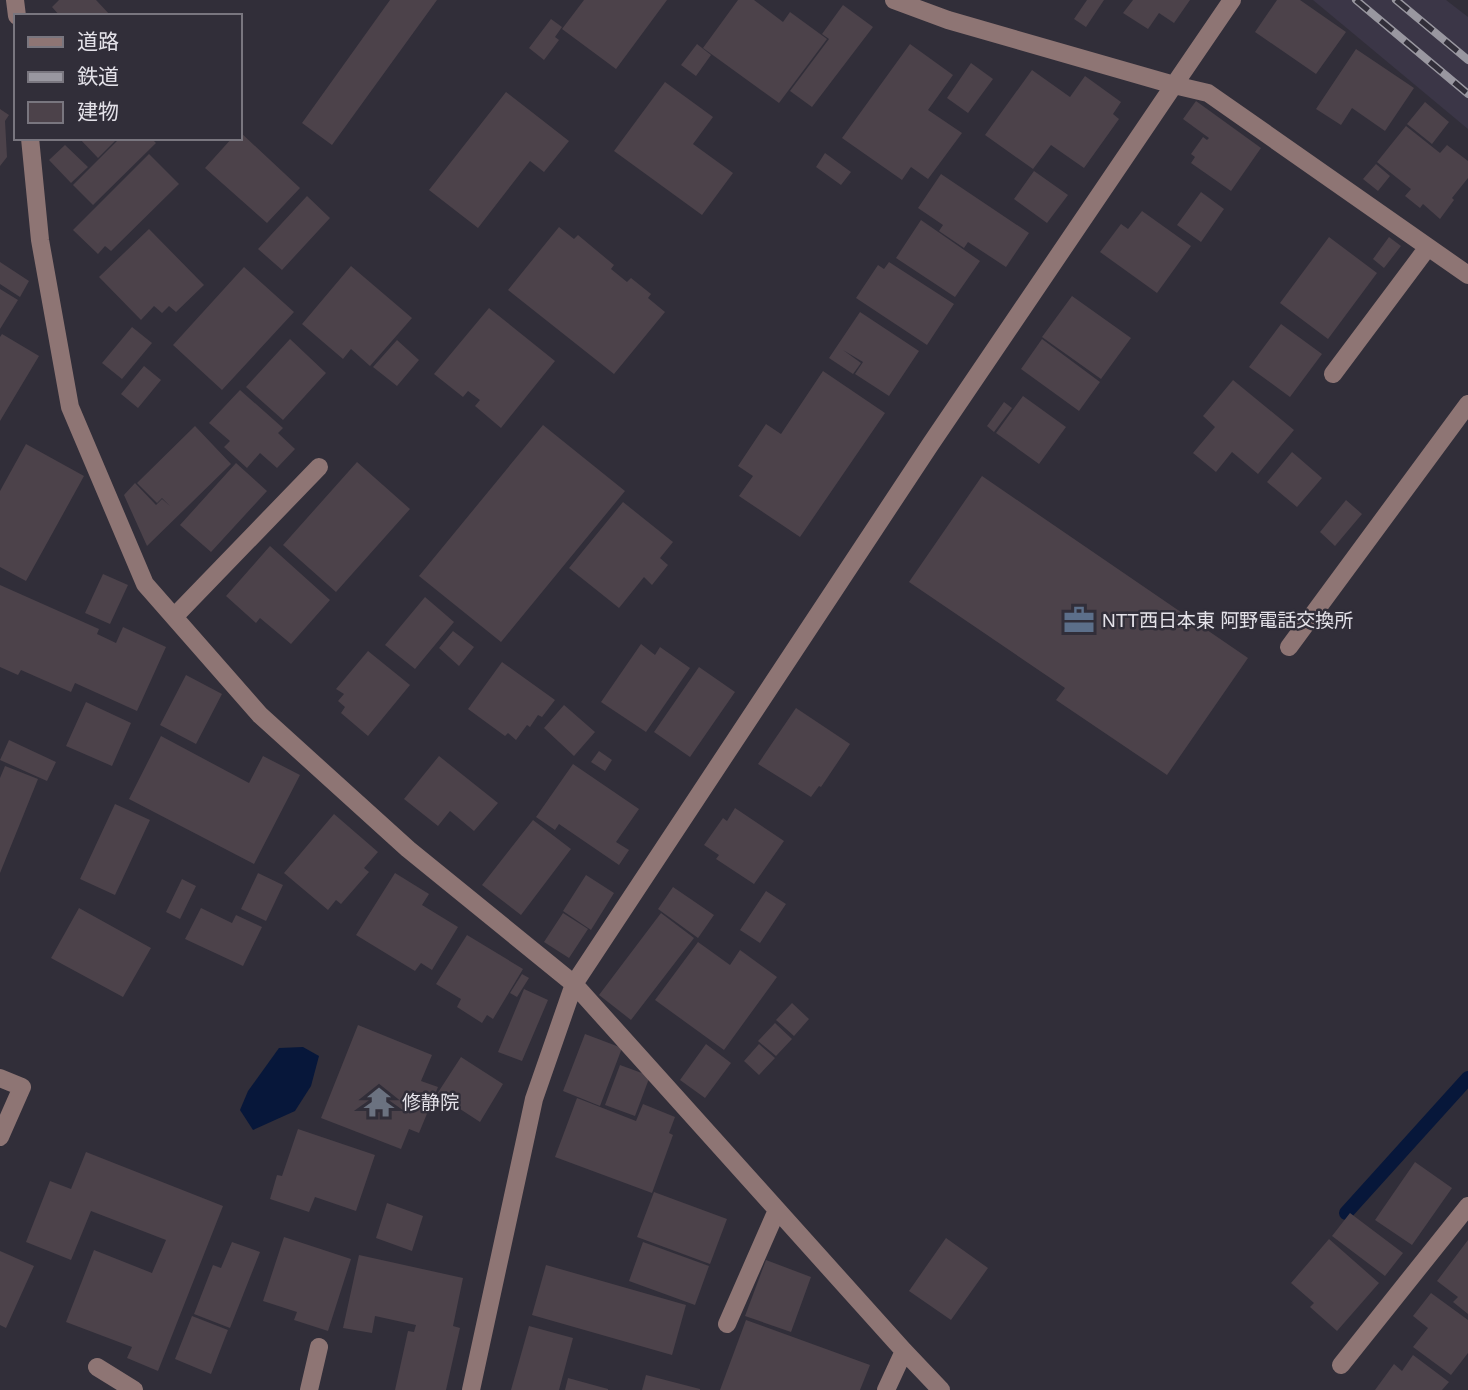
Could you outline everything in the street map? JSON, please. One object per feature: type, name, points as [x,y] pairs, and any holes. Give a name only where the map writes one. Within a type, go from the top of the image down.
[{"type":"street","points":[[894,0],[948,20],[1208,93],[1468,275]]},
{"type":"street","points":[[471,1390],[534,1099],[575,984],[922,457],[1232,0]]},
{"type":"street","points":[[30,140],[40,240],[70,407],[145,584],[260,715],[408,849],[575,984],[941,1390]]},
{"type":"street","points":[[1333,374],[1428,247]]},
{"type":"street","points":[[1289,647],[1468,404]]},
{"type":"street","points":[[174,617],[319,467]]},
{"type":"street","points":[[0,1077],[22,1087],[0,1137]]},
{"type":"street","points":[[1341,1365],[1468,1206]]},
{"type":"street","points":[[727,1324],[777,1210]]},
{"type":"street","points":[[309,1390],[319,1348]]},
{"type":"street","points":[[886,1390],[904,1352]]},
{"type":"street","points":[[97,1367],[134,1390]]},
{"type":"shaded area","points":[[1313,0],[1446,0],[1468,17],[1468,129]]},
{"type":"water","points":[[303,1047],[319,1056],[311,1086],[295,1111],[253,1130],[240,1110],[248,1091],[279,1048]]},
{"type":"building","points":[[59,0],[96,0],[109,14],[58,14],[52,7]]},
{"type":"building","points":[[390,0],[437,0],[332,145],[302,123]]},
{"type":"building","points":[[584,0],[667,0],[616,69],[562,29]]},
{"type":"building","points":[[738,0],[754,0],[783,22],[790,12],[827,39],[779,103],[703,48]]},
{"type":"building","points":[[1087,0],[1104,0],[1086,27],[1074,19]]},
{"type":"building","points":[[1133,0],[1190,0],[1174,23],[1159,13],[1148,29],[1123,13]]},
{"type":"building","points":[[1277,0],[1300,0],[1346,32],[1316,74],[1255,32]]},
{"type":"building","points":[[843,5],[873,27],[812,107],[790,91],[829,39],[822,34]]},
{"type":"building","points":[[551,19],[562,27],[555,37],[559,40],[544,60],[529,48]]},
{"type":"building","points":[[697,44],[711,55],[696,76],[681,65]]},
{"type":"building","points":[[910,44],[953,75],[928,110],[962,133],[928,179],[911,167],[902,180],[842,138]]},
{"type":"building","points":[[1356,49],[1414,88],[1385,131],[1352,108],[1341,125],[1316,109]]},
{"type":"building","points":[[971,63],[993,79],[968,113],[947,98]]},
{"type":"building","points":[[1032,70],[1070,97],[1085,76],[1121,102],[1113,114],[1119,119],[1084,168],[1051,145],[1033,169],[985,135]]},
{"type":"building","points":[[665,82],[713,117],[693,144],[733,173],[702,215],[614,151]]},
{"type":"building","points":[[506,92],[569,141],[544,172],[530,161],[478,228],[429,190]]},
{"type":"building","points":[[1196,101],[1261,148],[1231,191],[1191,163],[1195,157],[1191,154],[1203,137],[1207,140],[1209,138],[1183,119]]},
{"type":"building","points":[[1425,102],[1449,122],[1432,144],[1407,124]]},
{"type":"building","points":[[0,109],[9,115],[5,121],[7,157],[0,166]]},
{"type":"building","points":[[1406,126],[1440,153],[1447,145],[1468,161],[1468,178],[1440,219],[1423,204],[1420,208],[1405,196],[1411,189],[1377,162]]},
{"type":"building","points":[[242,134],[300,188],[267,223],[205,168],[230,140],[242,140]]},
{"type":"building","points":[[81,140],[116,140],[98,158]]},
{"type":"building","points":[[118,140],[153,140],[156,143],[93,205],[73,185]]},
{"type":"building","points":[[65,145],[88,167],[71,183],[49,160]]},
{"type":"building","points":[[825,153],[851,172],[841,185],[816,167]]},
{"type":"building","points":[[149,154],[179,184],[111,251],[105,246],[98,254],[73,230]]},
{"type":"building","points":[[1376,164],[1390,176],[1378,191],[1363,179]]},
{"type":"building","points":[[1034,171],[1068,195],[1047,223],[1014,199]]},
{"type":"building","points":[[941,174],[1029,233],[1006,267],[968,242],[964,248],[939,231],[943,225],[918,208]]},
{"type":"building","points":[[1201,192],[1224,209],[1201,242],[1177,225]]},
{"type":"building","points":[[307,196],[330,218],[282,270],[258,249]]},
{"type":"building","points":[[1142,211],[1191,246],[1157,293],[1100,252],[1121,224],[1128,229]]},
{"type":"building","points":[[921,220],[980,261],[955,297],[896,258]]},
{"type":"building","points":[[559,227],[574,239],[578,235],[614,265],[611,269],[627,282],[631,278],[651,294],[648,298],[665,312],[614,374],[508,290]]},
{"type":"building","points":[[149,229],[204,285],[176,312],[169,306],[162,313],[154,306],[141,320],[99,277]]},
{"type":"building","points":[[1329,237],[1377,273],[1328,339],[1280,303]]},
{"type":"building","points":[[1389,237],[1401,246],[1384,268],[1373,259]]},
{"type":"building","points":[[0,262],[29,281],[20,297],[0,284]]},
{"type":"building","points":[[889,262],[954,304],[927,345],[856,298],[878,265],[884,269]]},
{"type":"building","points":[[351,266],[412,318],[370,366],[351,349],[343,359],[302,324]]},
{"type":"building","points":[[244,267],[294,312],[222,390],[173,345]]},
{"type":"building","points":[[0,289],[18,300],[0,329]]},
{"type":"building","points":[[1072,296],[1131,338],[1101,379],[1042,337]]},
{"type":"building","points":[[489,308],[555,361],[501,428],[475,406],[480,400],[468,391],[463,397],[434,374]]},
{"type":"building","points":[[860,312],[919,351],[889,396],[855,374],[863,362],[843,350],[861,363],[853,374],[829,358]]},
{"type":"building","points":[[1281,324],[1322,354],[1290,397],[1249,367]]},
{"type":"building","points":[[132,327],[152,343],[122,379],[102,363]]},
{"type":"building","points":[[2,334],[39,356],[0,421],[0,337]]},
{"type":"building","points":[[290,339],[326,373],[283,420],[246,387]]},
{"type":"building","points":[[1042,339],[1100,382],[1079,411],[1021,369]]},
{"type":"building","points":[[397,340],[419,360],[397,386],[373,367]]},
{"type":"building","points":[[144,366],[161,380],[138,408],[121,394]]},
{"type":"building","points":[[823,371],[885,413],[800,537],[739,496],[753,476],[738,466],[766,424],[781,434]]},
{"type":"building","points":[[1233,380],[1294,430],[1258,474],[1232,452],[1216,472],[1193,453],[1215,427],[1203,416]]},
{"type":"building","points":[[240,390],[283,428],[278,433],[295,449],[277,468],[260,453],[247,468],[224,447],[230,441],[209,423]]},
{"type":"building","points":[[1023,396],[1066,427],[1039,464],[996,433]]},
{"type":"building","points":[[1004,402],[1012,408],[994,432],[987,426]]},
{"type":"building","points":[[543,425],[625,491],[501,642],[419,576]]},
{"type":"building","points":[[195,426],[231,464],[147,546],[124,495],[135,483],[156,505],[162,499],[170,506],[162,498],[157,503],[137,483]]},
{"type":"building","points":[[26,444],[84,476],[26,581],[0,567],[0,491]]},
{"type":"building","points":[[1292,452],[1322,478],[1297,507],[1267,482]]},
{"type":"building","points":[[357,462],[410,509],[336,592],[283,545]]},
{"type":"building","points":[[236,463],[267,491],[211,552],[180,525]]},
{"type":"building","name":"NTT西日本東 阿野電話交換所","points":[[982,476],[1248,658],[1167,775],[1056,700],[1065,688],[909,582]]},
{"type":"building","points":[[1346,500],[1362,514],[1335,546],[1320,532]]},
{"type":"building","points":[[623,502],[673,542],[660,558],[668,565],[652,585],[644,577],[619,608],[569,568]]},
{"type":"building","points":[[270,546],[330,600],[291,644],[260,618],[256,623],[226,596]]},
{"type":"building","points":[[103,574],[128,585],[110,624],[85,613]]},
{"type":"building","points":[[0,585],[99,629],[97,634],[116,643],[123,627],[166,647],[137,711],[75,683],[71,692],[21,670],[18,675],[0,667]]},
{"type":"building","points":[[425,597],[454,622],[415,669],[385,645]]},
{"type":"building","points":[[453,631],[474,647],[459,666],[439,648]]},
{"type":"building","points":[[641,644],[655,655],[660,647],[690,668],[646,732],[601,702]]},
{"type":"building","points":[[368,651],[410,685],[368,736],[341,713],[345,707],[338,701],[344,694],[336,689]]},
{"type":"building","points":[[502,662],[555,700],[542,717],[538,715],[530,727],[527,725],[516,740],[508,733],[505,736],[468,709]]},
{"type":"building","points":[[699,667],[735,692],[690,757],[654,732]]},
{"type":"building","points":[[186,675],[222,694],[196,744],[160,725]]},
{"type":"building","points":[[86,702],[131,723],[112,766],[66,746]]},
{"type":"building","points":[[564,705],[595,732],[574,756],[544,728]]},
{"type":"building","points":[[796,708],[850,744],[821,787],[819,786],[811,797],[758,764]]},
{"type":"building","points":[[161,736],[249,783],[263,756],[300,775],[254,864],[129,799]]},
{"type":"building","points":[[9,740],[56,762],[47,781],[0,760]]},
{"type":"building","points":[[599,751],[612,760],[605,771],[591,762]]},
{"type":"building","points":[[439,756],[498,803],[474,831],[450,811],[438,826],[404,799]]},
{"type":"building","points":[[573,764],[639,809],[616,842],[629,850],[619,865],[559,824],[555,830],[536,817]]},
{"type":"building","points":[[5,766],[38,779],[0,873],[0,778]]},
{"type":"building","points":[[115,804],[150,820],[115,895],[80,879]]},
{"type":"building","points":[[735,808],[784,841],[754,884],[716,859],[719,855],[704,845],[723,818],[727,821]]},
{"type":"building","points":[[334,814],[378,852],[364,868],[369,872],[341,904],[336,900],[328,910],[284,873]]},
{"type":"building","points":[[533,820],[571,849],[521,915],[482,885]]},
{"type":"building","points":[[258,873],[283,885],[266,921],[241,909]]},
{"type":"building","points":[[395,873],[429,894],[422,905],[458,927],[432,970],[421,963],[415,971],[356,935]]},
{"type":"building","points":[[586,875],[614,893],[591,930],[563,911]]},
{"type":"building","points":[[182,879],[196,886],[180,919],[166,912]]},
{"type":"building","points":[[673,887],[714,915],[698,938],[658,909]]},
{"type":"building","points":[[766,891],[786,904],[760,943],[740,930]]},
{"type":"building","points":[[79,908],[151,948],[123,997],[51,958]]},
{"type":"building","points":[[201,908],[232,923],[236,915],[262,927],[243,966],[185,939]]},
{"type":"building","points":[[563,913],[588,929],[569,958],[544,942]]},
{"type":"building","points":[[661,913],[694,938],[631,1020],[599,995]]},
{"type":"building","points":[[467,935],[523,969],[493,1019],[487,1015],[482,1023],[457,1007],[461,999],[436,984]]},
{"type":"building","points":[[698,942],[730,965],[740,950],[777,977],[724,1050],[655,1000]]},
{"type":"building","points":[[522,974],[529,978],[517,997],[510,993]]},
{"type":"building","points":[[524,989],[548,1000],[522,1061],[498,1052]]},
{"type":"building","points":[[792,1003],[809,1019],[794,1036],[776,1020]]},
{"type":"building","points":[[775,1023],[792,1039],[776,1056],[758,1041]]},
{"type":"building","name":"修静院","points":[[358,1025],[432,1055],[421,1081],[438,1087],[419,1133],[409,1129],[401,1149],[321,1118]]},
{"type":"building","points":[[585,1034],[622,1048],[600,1106],[563,1091]]},
{"type":"building","points":[[706,1044],[731,1063],[705,1098],[680,1080]]},
{"type":"building","points":[[759,1044],[775,1058],[759,1075],[744,1061]]},
{"type":"building","points":[[461,1057],[503,1084],[480,1122],[437,1094]]},
{"type":"building","points":[[620,1065],[650,1076],[635,1116],[605,1105]]},
{"type":"building","points":[[577,1098],[636,1121],[643,1104],[675,1117],[669,1133],[673,1135],[652,1193],[555,1157]]},
{"type":"building","points":[[298,1129],[375,1155],[356,1211],[315,1197],[309,1212],[270,1199],[277,1175],[282,1176]]},
{"type":"building","points":[[86,1152],[223,1206],[158,1371],[127,1358],[132,1347],[66,1322],[94,1250],[152,1273],[166,1240],[91,1211],[71,1260],[26,1242],[50,1181],[71,1189]]},
{"type":"building","points":[[1415,1162],[1452,1188],[1412,1245],[1375,1220]]},
{"type":"building","points":[[654,1192],[727,1219],[710,1264],[637,1237]]},
{"type":"building","points":[[387,1203],[423,1216],[412,1251],[376,1238]]},
{"type":"building","points":[[1350,1213],[1403,1253],[1385,1276],[1332,1236]]},
{"type":"building","points":[[284,1237],[351,1259],[328,1331],[294,1320],[297,1312],[263,1301]]},
{"type":"building","points":[[946,1238],[988,1268],[951,1320],[909,1291]]},
{"type":"building","points":[[1329,1239],[1379,1283],[1337,1331],[1310,1307],[1314,1303],[1291,1283]]},
{"type":"building","points":[[1468,1240],[1468,1314],[1453,1302],[1458,1297],[1437,1281]]},
{"type":"building","points":[[232,1242],[260,1252],[230,1328],[194,1314],[213,1265],[221,1268]]},
{"type":"building","points":[[643,1242],[709,1266],[695,1305],[629,1281]]},
{"type":"building","points":[[0,1251],[34,1266],[6,1328],[0,1325]]},
{"type":"building","points":[[359,1255],[463,1278],[453,1326],[460,1328],[446,1390],[395,1390],[408,1331],[414,1332],[416,1325],[375,1316],[372,1333],[343,1328]]},
{"type":"building","points":[[766,1260],[811,1277],[791,1332],[745,1316]]},
{"type":"building","points":[[546,1265],[686,1305],[672,1355],[532,1315]]},
{"type":"building","points":[[1431,1293],[1468,1320],[1468,1353],[1451,1375],[1413,1347],[1428,1328],[1413,1316]]},
{"type":"building","points":[[192,1316],[228,1330],[211,1374],[175,1359]]},
{"type":"building","points":[[746,1320],[870,1365],[860,1390],[720,1390]]},
{"type":"building","points":[[529,1326],[573,1338],[559,1390],[511,1390]]},
{"type":"building","points":[[1413,1355],[1449,1382],[1442,1390],[1375,1390],[1394,1364],[1402,1371]]},
{"type":"building","points":[[646,1375],[700,1389],[700,1390],[642,1390]]},
{"type":"building","points":[[568,1378],[608,1389],[608,1390],[565,1390]]},
{"type":"waterway","points":[[1346,1213],[1468,1078]]},
{"type":"railway","points":[[1356,0],[1468,94]]},
{"type":"railway","points":[[1396,0],[1468,60]]},
{"type":"place","name":"NTT西日本東 阿野電話交換所","points":[[1079,620]]},
{"type":"place","name":"修静院","points":[[379,1102]]}]
